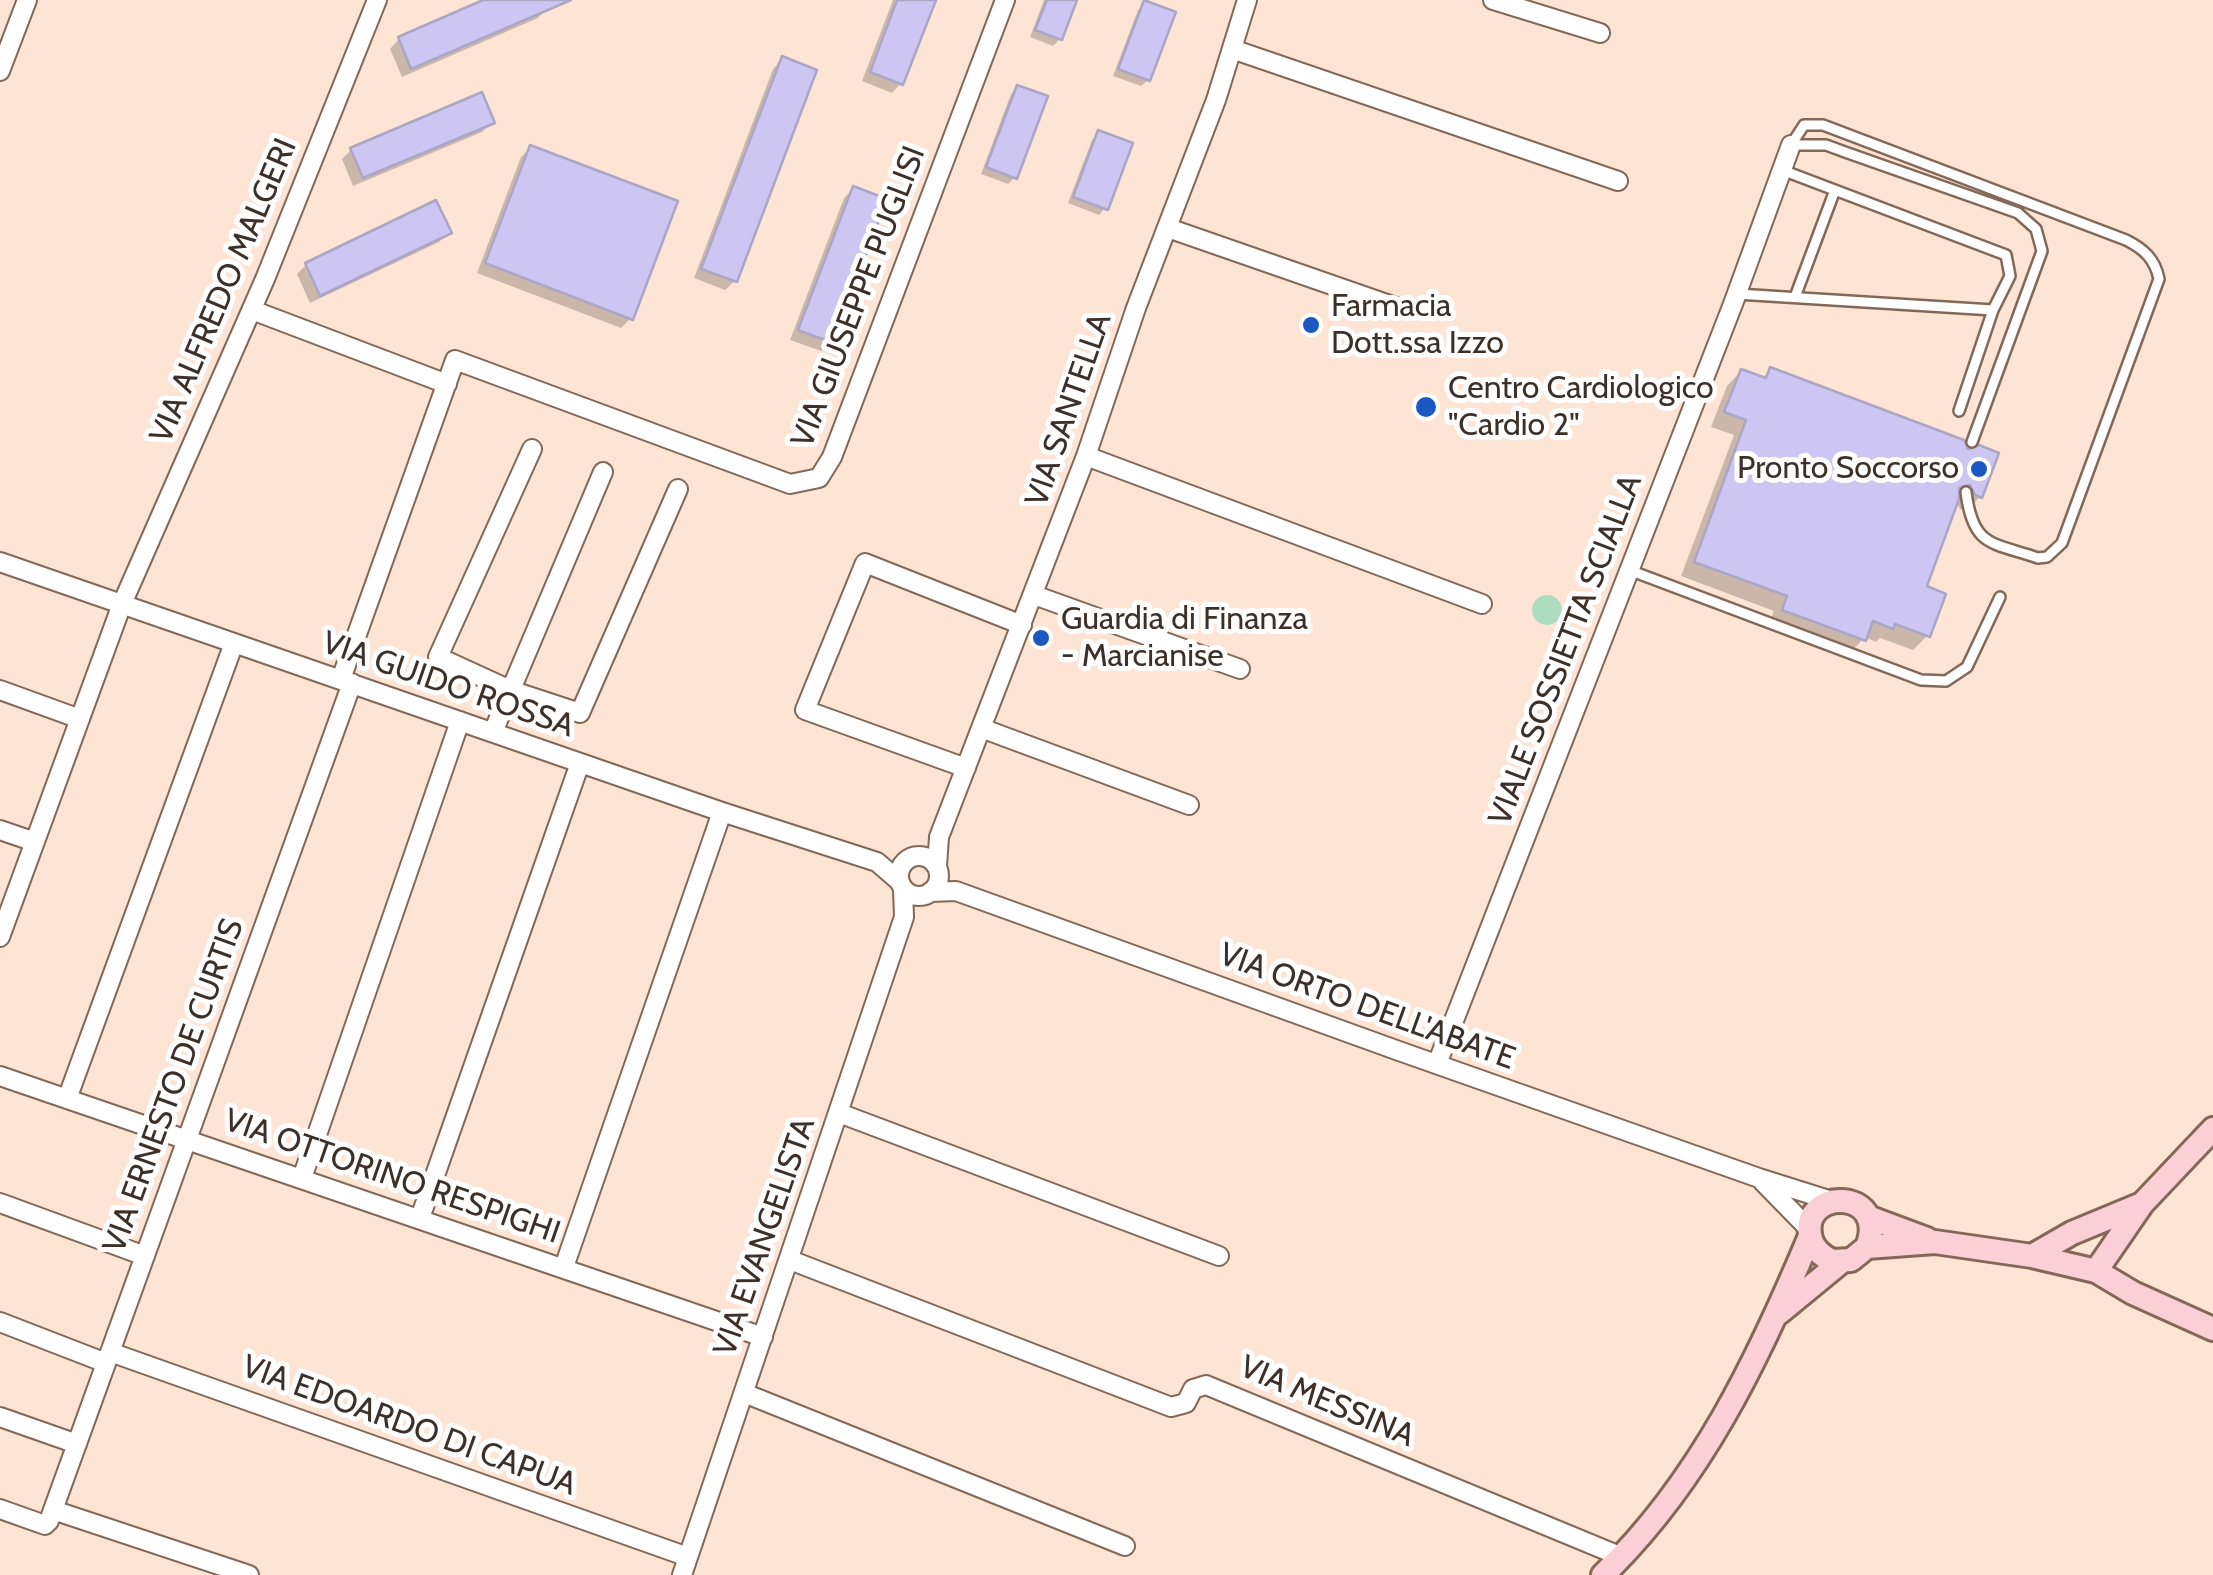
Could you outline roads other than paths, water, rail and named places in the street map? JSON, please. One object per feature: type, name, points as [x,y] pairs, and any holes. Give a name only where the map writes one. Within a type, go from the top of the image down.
[{"type":"street","points":[[0,71],[27,0]]},
{"type":"street","name":"VIA ALFREDO MALGERI","points":[[0,938],[122,604],[252,310],[377,0]]},
{"type":"street","name":"VIA GIUSEPPE PUGLISI","points":[[455,360],[790,484],[819,478],[832,457],[1005,0]]},
{"type":"street","name":"VIA SANTELLA","points":[[938,869],[939,837],[1086,456],[1247,0]]},
{"type":"street","points":[[1493,0],[1600,33]]},
{"type":"street","points":[[1232,49],[1618,180]]},
{"type":"street","name":"VIALE SOSSIETTA SCIALLA","points":[[1437,1064],[1736,294],[1790,145]]},
{"type":"street","points":[[1168,228],[1401,309]]},
{"type":"street","points":[[252,310],[447,384]]},
{"type":"street","name":"VIA ERNESTO DE CURTIS","points":[[53,1510],[187,1139],[455,360]]},
{"type":"street","points":[[532,449],[438,657],[510,690],[580,713],[678,489]]},
{"type":"street","points":[[1086,456],[1482,604]]},
{"type":"street","points":[[493,732],[604,472]]},
{"type":"street","name":"VIA GUIDO ROSSA","points":[[0,562],[722,812],[878,862],[913,857]]},
{"type":"street","points":[[966,768],[804,710],[866,563],[1022,625]]},
{"type":"street","points":[[1034,595],[1240,670]]},
{"type":"street","points":[[67,1099],[234,643]]},
{"type":"street","points":[[0,690],[80,719]]},
{"type":"street","points":[[302,1178],[460,721]]},
{"type":"street","points":[[981,728],[1189,806]]},
{"type":"street","points":[[420,1218],[580,762]]},
{"type":"street","points":[[564,1268],[722,812]]},
{"type":"street","points":[[0,830],[35,842]]},
{"type":"street","name":"VIA SANTELLA","points":[[913,857],[939,837]]},
{"type":"street","points":[[913,857],[929,858],[938,869],[937,884],[926,894],[901,885],[899,870],[913,857]]},
{"type":"street","name":"VIA GUIDO ROSSA","points":[[878,862],[901,885]]},
{"type":"street","name":"VIA ORTO DELL'ABATE","points":[[938,869],[956,891]]},
{"type":"street","name":"VIA EVANGELISTA","points":[[685,1566],[904,917],[901,885]]},
{"type":"street","name":"VIA ORTO DELL'ABATE","points":[[926,894],[956,891],[1832,1201]]},
{"type":"street","name":"VIA EVANGELISTA","points":[[904,917],[926,894]]},
{"type":"street","name":"VIA OTTORINO RESPIGHI","points":[[0,1076],[763,1338]]},
{"type":"street","points":[[839,1113],[1218,1256]]},
{"type":"street","points":[[2096,1270],[2142,1204],[2213,1129]]},
{"type":"street","points":[[1759,1178],[1810,1233],[1824,1257],[1841,1262],[1851,1260],[1867,1246],[1871,1227],[1868,1217]]},
{"type":"street","points":[[1604,1575],[1674,1498],[1749,1371],[1777,1316],[1816,1211],[1832,1201],[1853,1202],[1868,1217],[1935,1242]]},
{"type":"street","points":[[0,1203],[145,1256]]},
{"type":"street","points":[[2032,1256],[2072,1233],[2142,1204]]},
{"type":"street","points":[[1867,1246],[1935,1242],[2096,1270],[2148,1301],[2213,1330]]},
{"type":"street","name":"VIA MESSINA","points":[[790,1260],[1170,1406],[1186,1403],[1193,1390],[1206,1384],[1622,1557]]},
{"type":"street","points":[[1777,1316],[1841,1262]]},
{"type":"street","name":"VIA EDOARDO DI CAPUA","points":[[0,1322],[685,1566]]},
{"type":"street","points":[[744,1393],[1125,1546]]},
{"type":"street","points":[[0,1417],[77,1444]]},
{"type":"street","points":[[0,1509],[44,1524],[53,1510],[249,1575]]},
{"type":"lane","points":[[1790,145],[1804,125],[1823,125],[2126,240],[2149,255],[2159,279],[2062,544],[2047,557],[2038,558],[1985,540],[1976,532],[1966,492]]},
{"type":"lane","points":[[1790,145],[1826,145],[2018,213],[2036,229],[2042,251],[1972,442]]},
{"type":"lane","points":[[1782,170],[2006,255],[2010,276],[1959,411]]},
{"type":"lane","points":[[1794,297],[1835,190]]},
{"type":"lane","points":[[1736,294],[1994,310]]},
{"type":"lane","points":[[1629,570],[1921,680],[1946,681],[1967,668],[2000,597]]},
{"type":"place","name":"Farmacia Dott.ssa Izzo","points":[[1311,325]]},
{"type":"place","name":"Centro Cardiologico \"Cardio 2\"","points":[[1426,407]]},
{"type":"place","name":"Pronto Soccorso","points":[[1979,469]]},
{"type":"place","name":"Guardia di Finanza - Marcianise","points":[[1041,638]]}]
